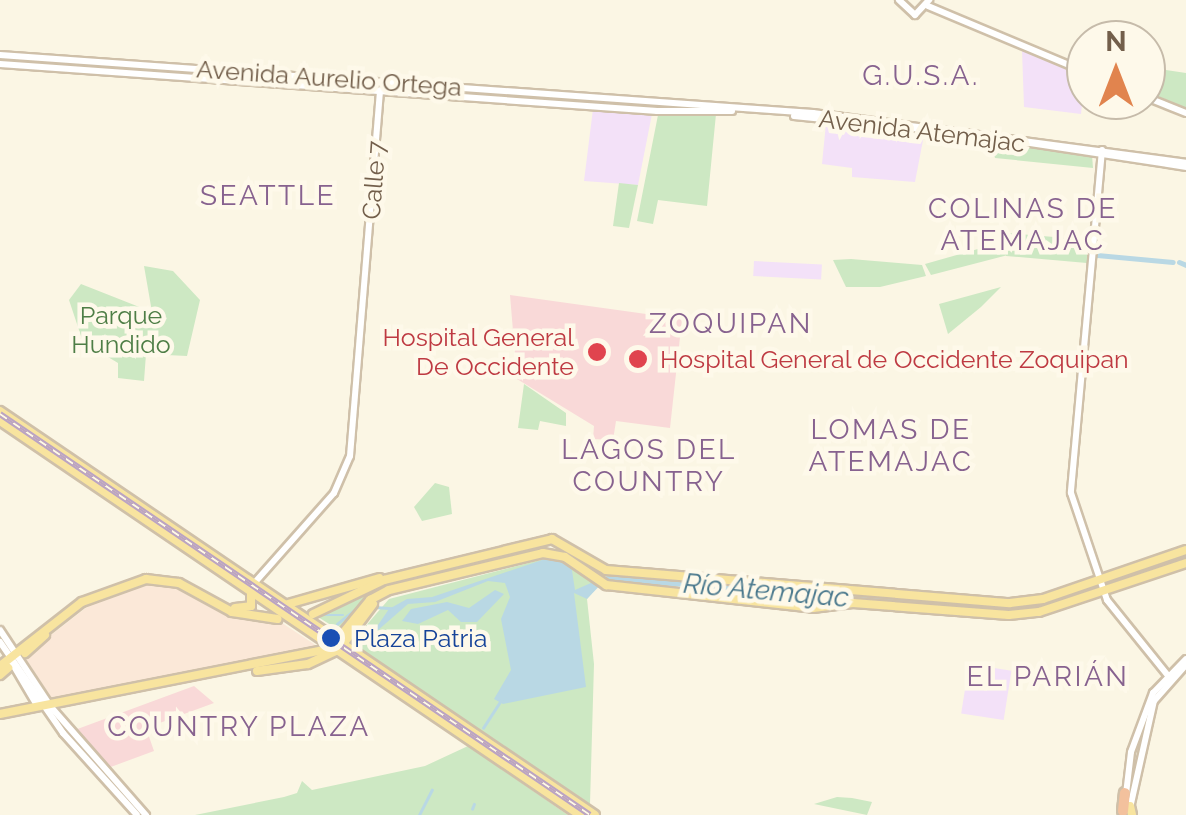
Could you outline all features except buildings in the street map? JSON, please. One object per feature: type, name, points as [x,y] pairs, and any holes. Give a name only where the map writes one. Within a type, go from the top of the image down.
[{"type":"highway","points":[[1126,793],[1128,813]]},
{"type":"main road","points":[[899,0],[910,14],[928,3],[1066,63]]},
{"type":"main road","name":"Avenida Aurelio Ortega","points":[[0,54],[659,100]]},
{"type":"main road","name":"Avenida Aurelio Ortega","points":[[0,64],[657,111]]},
{"type":"main road","name":"Calle 7","points":[[256,580],[323,506],[347,466],[367,280],[381,81]]},
{"type":"main road","name":"Avenida Atemajac","points":[[659,100],[927,124],[1186,165]]},
{"type":"main road","name":"Avenida Atemajac","points":[[657,111],[824,119],[1102,151]]},
{"type":"main road","points":[[1102,151],[1070,476],[1101,585],[1168,676]]},
{"type":"main road","points":[[0,410],[302,616],[356,664],[580,815]]},
{"type":"main road","points":[[0,421],[249,590],[372,664],[595,815]]},
{"type":"main road","points":[[282,602],[298,604],[318,592],[559,540],[608,570],[1010,604],[1101,585],[1186,550]]},
{"type":"main road","points":[[342,633],[370,600],[402,586],[551,553],[597,581],[813,608],[853,603],[1008,615],[1186,562]]},
{"type":"main road","points":[[428,580],[485,562],[482,554]]},
{"type":"main road","points":[[313,614],[393,577]]},
{"type":"main road","points":[[10,662],[91,597],[156,578],[245,609],[253,602],[249,590]]},
{"type":"main road","points":[[228,673],[308,664],[340,647],[372,604],[402,586]]},
{"type":"main road","points":[[302,616],[301,606],[316,594],[340,589],[342,602]]},
{"type":"main road","points":[[198,594],[232,612],[277,619]]},
{"type":"main road","points":[[0,630],[10,662],[146,815]]},
{"type":"main road","points":[[0,642],[33,703],[49,706],[137,815]]},
{"type":"main road","points":[[0,712],[228,673],[323,650]]},
{"type":"main road","points":[[1155,661],[1176,666]]},
{"type":"main road","points":[[1126,793],[1131,752],[1156,686],[1155,661]]},
{"type":"main road","points":[[1156,686],[1186,662]]},
{"type":"main road","points":[[1128,813],[1144,728],[1168,676],[1186,662]]},
{"type":"main road","points":[[356,664],[374,673],[372,664]]},
{"type":"main road","points":[[0,712],[32,705]]},
{"type":"shaded area","points":[[1022,50],[1066,69],[1066,112],[1024,107]]},
{"type":"shaded area","points":[[593,109],[652,114],[638,185],[584,181]]},
{"type":"shaded area","points":[[826,123],[924,135],[915,182],[852,177],[852,168],[822,164]]},
{"type":"shaded area","points":[[754,261],[822,265],[821,280],[753,276]]},
{"type":"shaded area","name":"Hospital General De Occidente","points":[[510,295],[682,319],[670,428],[616,421],[613,440],[593,439],[594,426],[517,379]]},
{"type":"shaded area","name":"Plaza Patria","points":[[154,582],[179,587],[234,616],[279,621],[320,648],[52,700],[24,656],[96,600]]},
{"type":"shaded area","points":[[969,664],[1011,671],[1004,720],[961,713]]},
{"type":"shaded area","points":[[194,686],[214,703],[146,728],[154,751],[108,768],[72,731]]},
{"type":"green space","points":[[1166,70],[1186,73],[1186,108],[1166,100]]},
{"type":"green space","points":[[312,79],[656,104],[656,107],[312,85]]},
{"type":"green space","points":[[716,114],[707,206],[658,200],[653,224],[637,221],[658,115]]},
{"type":"green space","points":[[990,141],[1092,155],[1093,168],[995,158]]},
{"type":"green space","points":[[619,183],[638,185],[629,228],[613,226]]},
{"type":"green space","points":[[1008,233],[1092,240],[1090,263],[1006,256]]},
{"type":"green space","points":[[1006,241],[1008,255],[931,275],[925,264]]},
{"type":"green space","points":[[833,260],[922,265],[926,276],[880,287],[846,287]]},
{"type":"green space","name":"Parque Hundido","points":[[144,266],[173,271],[200,300],[187,356],[146,354],[144,381],[118,378],[118,363],[83,342],[69,300],[81,284],[152,312]]},
{"type":"green space","points":[[1001,287],[981,307],[948,334],[939,304]]},
{"type":"green space","points":[[524,384],[566,413],[566,426],[540,421],[538,430],[518,428]]},
{"type":"green space","points":[[435,483],[449,487],[452,514],[422,521],[414,507]]},
{"type":"green space","points":[[482,557],[471,567],[388,588],[342,632],[318,617],[386,582]]},
{"type":"green space","points":[[548,558],[571,564],[599,585],[587,599],[594,664],[590,804],[351,643],[389,599]]},
{"type":"green space","points":[[468,746],[568,815],[195,815],[297,793],[302,781],[312,790],[425,766]]},
{"type":"green space","points":[[837,797],[872,802],[867,815],[814,804]]},
{"type":"water","name":"Río Atemajac","points":[[1186,553],[1186,559],[1020,612],[604,581],[587,599],[574,593],[586,687],[503,704],[494,699],[511,670],[501,619],[510,597],[505,583],[488,581],[435,602],[408,604],[369,638],[389,609],[407,599],[432,597],[548,558],[571,564],[575,590],[609,575],[1011,607]]},
{"type":"water","points":[[495,590],[504,594],[477,622],[461,622],[448,610],[418,624],[402,621],[411,609],[447,602],[469,608]]},
{"type":"waterway","points":[[1097,255],[1173,262]]},
{"type":"waterway","points":[[1179,262],[1186,265]]},
{"type":"waterway","points":[[337,624],[363,603]]},
{"type":"waterway","points":[[375,607],[391,608]]},
{"type":"waterway","points":[[324,615],[343,615]]},
{"type":"waterway","points":[[483,728],[501,700]]},
{"type":"waterway","points":[[419,815],[432,790]]},
{"type":"waterway","points":[[472,809],[474,804]]},
{"type":"railway","points":[[0,414],[590,815]]},
{"type":"place","name":"Hospital General De Occidente","points":[[597,352]]},
{"type":"place","name":"Hospital General de Occidente Zoquipan","points":[[638,359]]},
{"type":"place","name":"Plaza Patria","points":[[331,638]]},
{"type":"district","name":"G.U.S.A.","points":[[921,76]]},
{"type":"district","name":"SEATTLE","points":[[268,196]]},
{"type":"district","name":"COLINAS DE ATEMAJAC","points":[[1023,225]]},
{"type":"district","name":"ZOQUIPAN","points":[[731,324]]},
{"type":"district","name":"LOMAS DE ATEMAJAC","points":[[891,446]]},
{"type":"district","name":"LAGOS DEL COUNTRY","points":[[649,466]]},
{"type":"district","name":"EL PARIÁN","points":[[1048,677]]},
{"type":"district","name":"COUNTRY PLAZA","points":[[239,727]]}]
